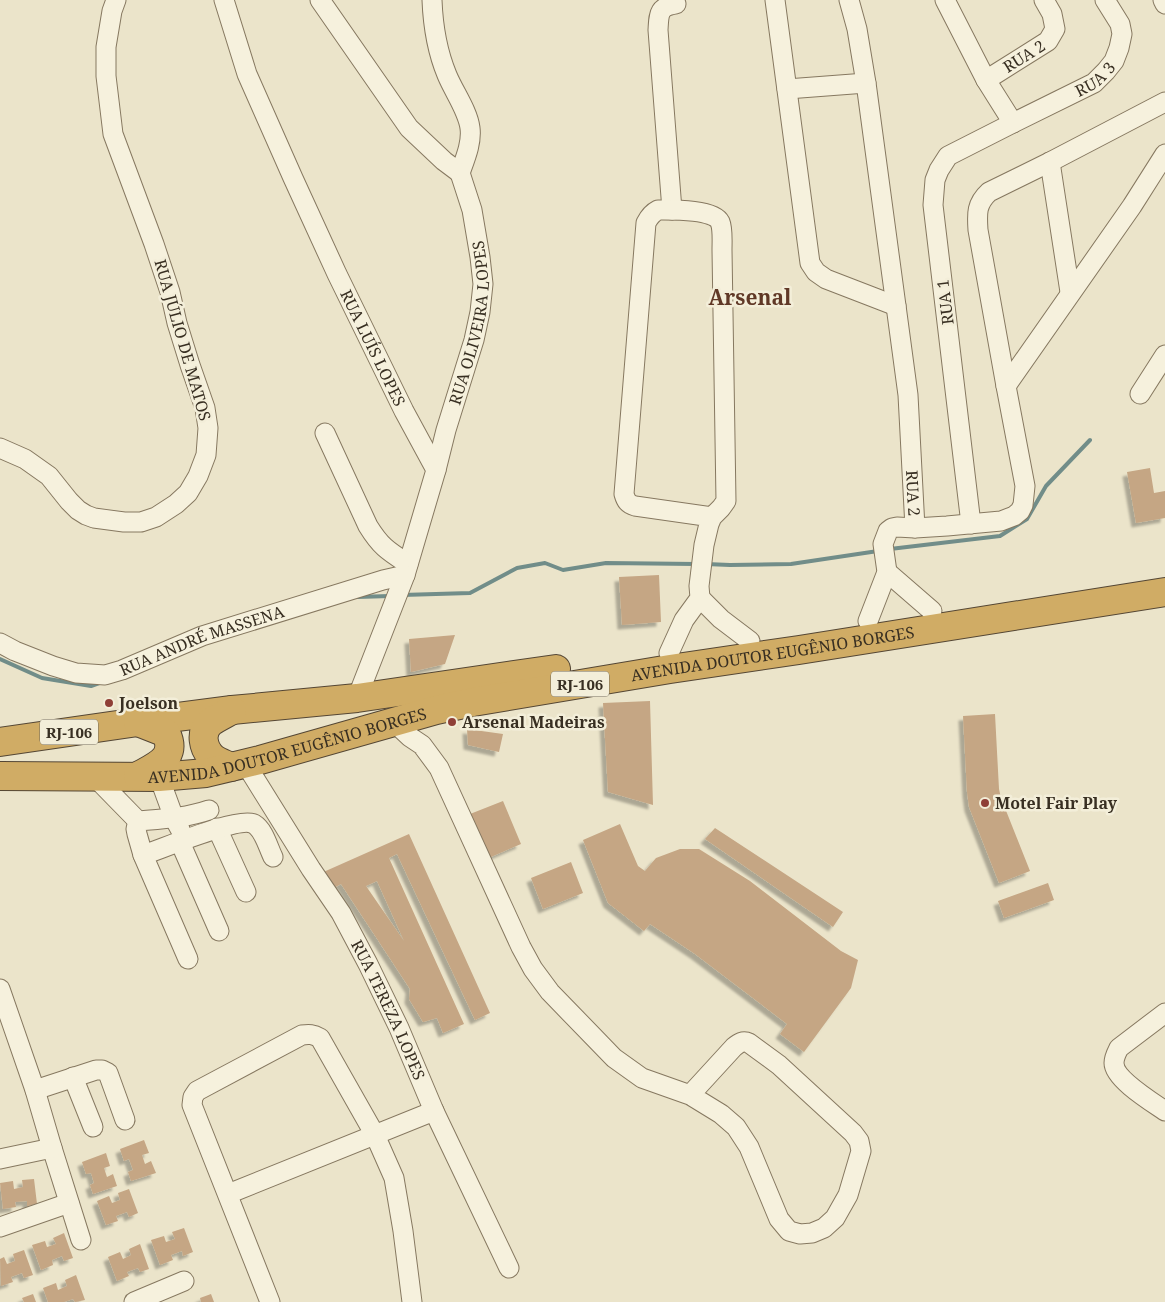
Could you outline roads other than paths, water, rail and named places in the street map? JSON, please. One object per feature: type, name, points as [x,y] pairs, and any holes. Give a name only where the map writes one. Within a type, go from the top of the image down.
[{"type":"highway","name":"AVENIDA DOUTOR EUGÊNIO BORGES","points":[[0,742],[232,710],[357,698],[750,641],[1165,576]]},
{"type":"highway","name":"AVENIDA DOUTOR EUGÊNIO BORGES","points":[[0,776],[148,776],[206,773],[436,710],[473,702],[1165,592]]},
{"type":"highway","points":[[232,710],[206,727],[204,734],[205,745],[208,753],[215,760],[238,765]]},
{"type":"highway","points":[[138,722],[166,733],[170,742],[169,753],[165,760],[148,776]]},
{"type":"street","name":"RUA JÚLIO DE MATOS","points":[[0,448],[25,459],[49,476],[69,501],[86,515],[124,522],[141,522],[156,517],[176,504],[188,493],[198,476],[206,455],[208,428],[205,408],[154,244],[113,134],[106,76],[106,47],[112,11],[116,0]]},
{"type":"street","name":"RUA LUÍS LOPES","points":[[224,0],[247,74],[292,178],[400,402],[436,470]]},
{"type":"street","points":[[320,0],[409,128],[444,161],[460,173],[469,142],[470,130],[468,118],[447,76],[440,56],[435,34],[432,0]]},
{"type":"street","points":[[775,0],[810,263],[816,272],[826,279],[896,306],[866,83],[857,29],[849,0]]},
{"type":"street","name":"RUA 2","points":[[945,0],[986,80],[1012,122]]},
{"type":"street","name":"RUA 2","points":[[986,80],[1048,41],[1056,29],[1052,14],[1044,0]]},
{"type":"street","name":"RUA 3","points":[[1012,122],[1094,84],[1114,61],[1122,34],[1120,24],[1105,0]]},
{"type":"street","points":[[1163,0],[1165,4]]},
{"type":"street","points":[[672,210],[658,30],[660,13],[663,8],[676,4]]},
{"type":"street","points":[[787,89],[866,83]]},
{"type":"street","points":[[1070,292],[1050,162],[1165,102]]},
{"type":"street","name":"RUA 1","points":[[971,524],[933,205],[933,189],[939,170],[948,156],[1012,122]]},
{"type":"street","points":[[1006,386],[1132,206],[1165,154]]},
{"type":"street","name":"RUA 2","points":[[896,306],[908,395],[915,528],[1001,521],[1014,516],[1023,505],[1026,486],[978,230],[979,208],[982,199],[989,192],[1050,162]]},
{"type":"street","name":"RUA OLIVEIRA LOPES","points":[[436,470],[446,430],[474,340],[483,284],[472,210],[460,173]]},
{"type":"street","points":[[712,517],[635,506],[626,500],[624,494],[646,223],[649,216],[658,210],[692,211],[714,216],[720,223],[726,501],[722,508],[712,517],[704,545],[699,586],[700,598],[721,619],[750,641]]},
{"type":"street","points":[[1140,394],[1165,355]]},
{"type":"street","points":[[325,433],[368,526],[404,576]]},
{"type":"street","points":[[357,698],[404,576],[436,470]]},
{"type":"street","points":[[868,621],[885,557],[888,531],[898,527],[915,528]]},
{"type":"street","points":[[885,557],[932,611]]},
{"type":"street","name":"RUA ANDRÉ MASSENA","points":[[0,644],[53,666],[76,673],[105,675],[122,670],[202,636],[383,580],[404,576]]},
{"type":"street","points":[[669,653],[684,620],[700,598]]},
{"type":"street","points":[[394,722],[422,745],[439,768],[521,947],[533,969],[550,992],[614,1058],[642,1078],[690,1095],[721,1114],[736,1127],[749,1147],[779,1219],[789,1231],[800,1234],[812,1233],[824,1228],[835,1218],[848,1195],[853,1180],[860,1151],[859,1141],[853,1132],[778,1065],[749,1042],[745,1041],[734,1047],[690,1095]]},
{"type":"street","name":"RUA TEREZA LOPES","points":[[238,765],[341,913],[399,1028],[434,1112],[509,1268]]},
{"type":"street","points":[[94,776],[138,821]]},
{"type":"street","points":[[148,776],[174,818],[219,932]]},
{"type":"street","points":[[138,821],[174,818],[209,810]]},
{"type":"street","points":[[138,821],[136,829],[143,855],[188,959]]},
{"type":"street","points":[[143,855],[217,828],[244,822],[256,825],[273,857]]},
{"type":"street","points":[[217,828],[246,892]]},
{"type":"street","points":[[0,990],[35,1090],[81,1240]]},
{"type":"street","points":[[1165,1013],[1119,1048],[1114,1064],[1121,1079],[1165,1111]]},
{"type":"street","points":[[270,1302],[193,1110],[193,1097],[197,1091],[302,1035],[314,1034],[320,1038],[376,1135],[394,1178],[412,1302]]},
{"type":"street","points":[[35,1090],[96,1070],[102,1070],[108,1073],[125,1120]]},
{"type":"street","points":[[73,1077],[93,1127]]},
{"type":"street","points":[[228,1194],[434,1112]]},
{"type":"street","points":[[0,1159],[52,1148]]},
{"type":"street","points":[[0,1228],[69,1203]]},
{"type":"street","points":[[134,1302],[184,1281]]},
{"type":"waterway","points":[[890,549],[1000,536],[1027,519],[1046,486],[1090,440]]},
{"type":"waterway","points":[[706,564],[791,564],[878,551]]},
{"type":"waterway","points":[[402,595],[470,593],[517,568],[545,563],[563,570],[606,563],[696,564]]},
{"type":"waterway","points":[[357,597],[390,596]]},
{"type":"waterway","points":[[0,659],[42,678],[91,686],[102,682]]},
{"type":"place","name":"Joelson","points":[[109,703]]},
{"type":"place","name":"Arsenal Madeiras","points":[[452,722]]},
{"type":"place","name":"Motel Fair Play","points":[[985,803]]},
{"type":"district","name":"Arsenal","points":[[750,297]]}]
